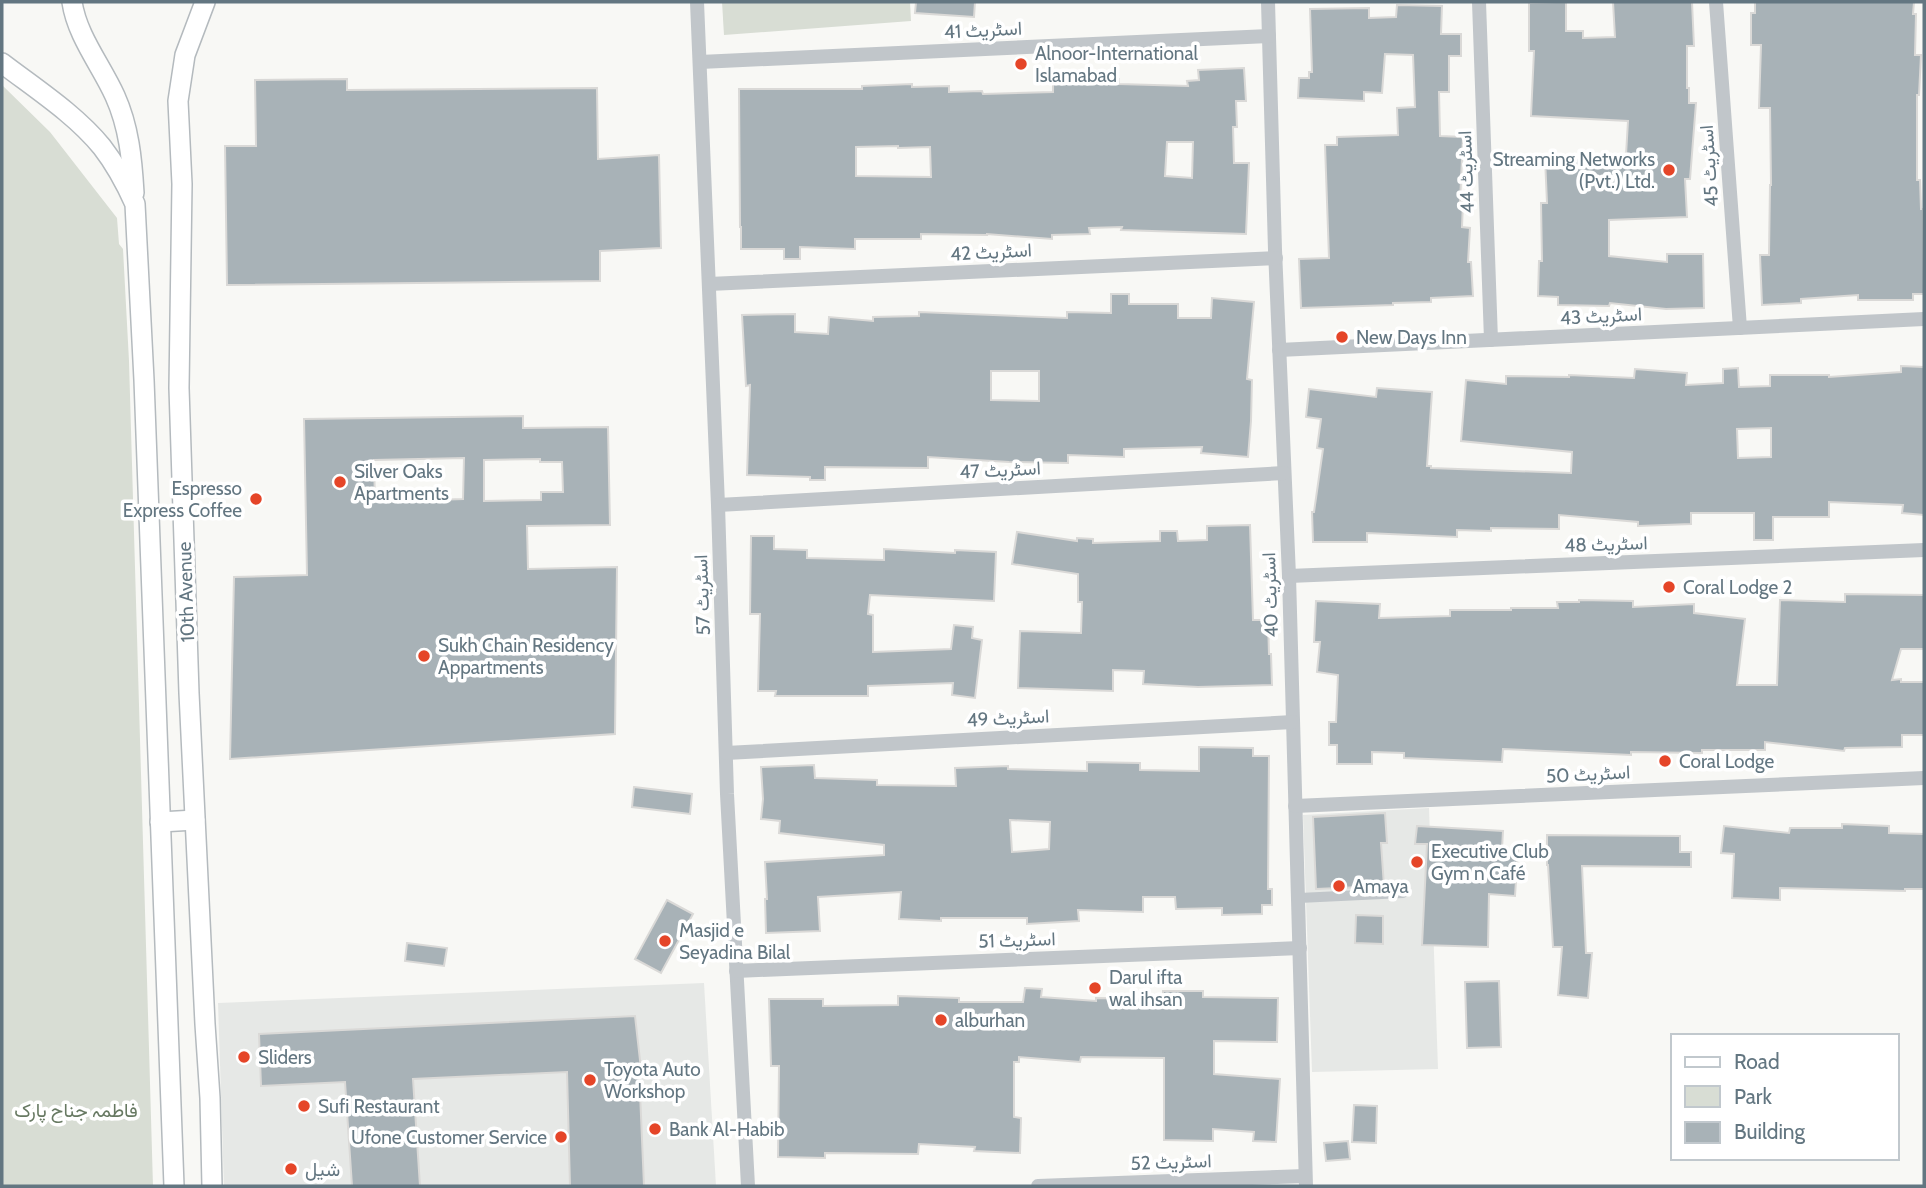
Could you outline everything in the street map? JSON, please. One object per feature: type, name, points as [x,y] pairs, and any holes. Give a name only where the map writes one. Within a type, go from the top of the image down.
[{"type":"main road","points":[[72,2],[82,33],[115,94],[125,120],[132,154],[135,204]]},
{"type":"main road","points":[[185,55],[188,2]]},
{"type":"main road","name":"10th Avenue","points":[[205,2],[185,55],[178,101],[182,184],[179,388],[195,820],[211,1098],[212,1186]]},
{"type":"main road","name":"10th Avenue","points":[[2,63],[77,122],[102,147],[125,181],[135,204],[174,1186]]},
{"type":"main road","points":[[160,822],[195,820]]},
{"type":"street","name":"اسٹریٹ 57","points":[[697,2],[719,505],[726,753],[748,1186]]},
{"type":"street","name":"اسٹریٹ 40","points":[[1268,2],[1289,576],[1306,1181]]},
{"type":"street","name":"اسٹریٹ 44","points":[[1479,2],[1491,340]]},
{"type":"street","name":"اسٹریٹ 45","points":[[1716,2],[1740,328]]},
{"type":"street","name":"اسٹریٹ 41","points":[[700,62],[1269,36]]},
{"type":"street","name":"اسٹریٹ 42","points":[[709,284],[1276,258]]},
{"type":"street","name":"اسٹریٹ 43","points":[[1279,350],[1924,319]]},
{"type":"street","name":"اسٹریٹ 47","points":[[719,505],[1284,473]]},
{"type":"street","name":"اسٹریٹ 48","points":[[1289,576],[1924,550]]},
{"type":"street","name":"اسٹریٹ 49","points":[[726,753],[1293,722]]},
{"type":"street","name":"اسٹریٹ 50","points":[[1296,806],[1924,778]]},
{"type":"street","points":[[1299,898],[1403,893]]},
{"type":"street","name":"اسٹریٹ 51","points":[[736,971],[1300,948]]},
{"type":"street","name":"اسٹریٹ 52","points":[[1038,1186],[1306,1181]]},
{"type":"shaded area","points":[[1429,808],[1438,1069],[1312,1072],[1303,815]]},
{"type":"shaded area","points":[[704,983],[716,1186],[224,1186],[218,1003]]},
{"type":"green space","points":[[722,2],[910,2],[911,21],[724,35]]},
{"type":"green space","name":"فاطمہ جناح پارک","points":[[2,85],[50,132],[117,218],[119,244],[123,249],[129,361],[153,1186],[2,1186]]},
{"type":"building","points":[[916,2],[975,2],[974,17],[915,13]]},
{"type":"building","points":[[1566,2],[1566,31],[1583,31],[1583,38],[1615,37],[1613,2],[1692,2],[1694,46],[1687,46],[1687,88],[1689,103],[1696,103],[1690,179],[1685,179],[1687,217],[1609,220],[1609,256],[1667,262],[1667,254],[1703,254],[1704,308],[1666,309],[1610,303],[1609,306],[1558,305],[1558,297],[1538,296],[1539,261],[1542,261],[1541,203],[1547,203],[1545,158],[1626,155],[1628,121],[1531,116],[1534,51],[1529,51],[1529,3]]},
{"type":"building","points":[[1755,2],[1914,2],[1915,55],[1921,55],[1917,95],[1917,180],[1920,180],[1923,209],[1924,294],[1913,294],[1913,300],[1858,300],[1858,295],[1762,305],[1760,255],[1769,255],[1770,108],[1759,108],[1761,45],[1751,45],[1751,13],[1755,13]]},
{"type":"building","points":[[1397,5],[1442,6],[1441,34],[1461,34],[1461,56],[1449,56],[1449,92],[1439,92],[1440,136],[1463,137],[1460,202],[1463,202],[1462,227],[1470,228],[1468,262],[1471,262],[1473,296],[1431,298],[1431,302],[1393,305],[1301,308],[1299,259],[1329,258],[1325,145],[1337,145],[1337,137],[1398,135],[1397,108],[1415,107],[1413,55],[1385,54],[1382,93],[1364,92],[1364,101],[1298,98],[1299,78],[1309,78],[1309,72],[1312,72],[1310,9],[1369,8],[1369,18],[1396,17]]},
{"type":"building","points":[[1244,68],[1246,101],[1236,101],[1237,127],[1233,127],[1234,163],[1249,163],[1246,234],[1121,230],[1122,227],[1089,228],[1090,234],[1052,235],[1052,239],[987,234],[921,234],[921,239],[855,239],[855,249],[800,247],[800,259],[784,259],[784,249],[741,249],[739,89],[862,89],[862,86],[912,84],[912,87],[949,86],[949,92],[982,91],[983,94],[1053,92],[1053,79],[1119,79],[1119,84],[1188,86],[1187,81],[1199,80],[1198,70]],"holes":[[[1167,142],[1193,142],[1192,178],[1165,176]],[[856,147],[930,147],[931,177],[856,176]]]},
{"type":"building","points":[[347,79],[347,90],[597,88],[598,159],[659,155],[661,248],[600,251],[600,281],[227,285],[225,146],[256,146],[255,80]]},
{"type":"building","points":[[1111,294],[1129,294],[1129,304],[1178,304],[1178,318],[1211,318],[1212,298],[1254,302],[1247,379],[1252,380],[1248,457],[1201,453],[1202,447],[1124,449],[1124,457],[1068,455],[1068,463],[928,457],[928,468],[825,467],[825,480],[747,475],[750,385],[746,386],[742,315],[795,314],[795,332],[828,334],[829,317],[873,321],[873,317],[919,316],[919,312],[1067,318],[1067,312],[1111,313]],"holes":[[[991,371],[1039,371],[1039,401],[991,400]]]},
{"type":"building","points":[[1901,366],[1924,367],[1924,515],[1902,513],[1903,505],[1829,502],[1829,517],[1773,517],[1773,540],[1754,540],[1754,513],[1691,513],[1691,524],[1638,526],[1638,522],[1559,515],[1559,529],[1457,530],[1457,537],[1367,533],[1367,542],[1313,542],[1312,512],[1323,449],[1317,448],[1321,419],[1306,417],[1309,389],[1376,397],[1377,388],[1432,392],[1427,466],[1431,468],[1571,473],[1572,452],[1461,441],[1466,380],[1506,384],[1506,376],[1634,378],[1635,369],[1687,373],[1686,385],[1723,383],[1723,369],[1738,368],[1739,387],[1770,386],[1770,375],[1829,377],[1901,372]],"holes":[[[1771,428],[1771,457],[1738,458],[1737,429]]]},
{"type":"building","name":"Sukh Chain Residency Appartments","points":[[523,416],[523,428],[608,427],[610,525],[527,526],[528,569],[617,567],[615,734],[230,759],[234,577],[307,575],[304,419]],"holes":[[[464,458],[463,499],[375,502],[374,460]],[[540,459],[540,462],[562,462],[563,492],[541,492],[541,500],[484,501],[484,460]]]},
{"type":"building","points":[[1250,525],[1253,620],[1268,620],[1272,685],[1198,687],[1143,684],[1144,671],[1113,670],[1113,691],[1018,688],[1020,631],[1081,633],[1082,602],[1078,602],[1078,574],[1012,564],[1017,532],[1077,541],[1077,538],[1093,539],[1093,543],[1160,541],[1160,531],[1177,531],[1178,541],[1207,540],[1207,526]]},
{"type":"building","points":[[751,536],[774,536],[774,549],[807,550],[807,558],[884,560],[884,549],[996,552],[994,601],[870,595],[868,614],[873,615],[873,652],[951,649],[954,625],[973,627],[972,638],[982,640],[975,698],[952,695],[953,683],[868,686],[868,696],[775,696],[776,691],[758,691],[760,614],[750,614]]},
{"type":"building","points":[[1845,594],[1924,595],[1924,649],[1901,649],[1892,680],[1924,682],[1924,735],[1902,735],[1902,747],[1845,748],[1844,751],[1765,742],[1765,750],[1631,752],[1631,755],[1503,749],[1502,762],[1404,758],[1404,753],[1372,752],[1372,764],[1337,764],[1337,745],[1329,745],[1329,722],[1336,722],[1338,675],[1317,672],[1320,642],[1314,642],[1316,601],[1380,604],[1379,618],[1450,616],[1450,610],[1558,608],[1557,602],[1579,600],[1633,601],[1633,607],[1694,604],[1694,613],[1745,619],[1737,685],[1777,685],[1780,600],[1845,602]]},
{"type":"building","points":[[1199,747],[1253,748],[1253,756],[1269,756],[1268,889],[1272,889],[1272,905],[1262,905],[1262,914],[1222,915],[1222,908],[1176,909],[1175,897],[1143,897],[1143,912],[1078,910],[1079,921],[1027,924],[1027,918],[941,918],[941,921],[899,919],[901,892],[818,897],[820,931],[766,933],[765,862],[884,855],[884,845],[779,833],[780,821],[761,819],[761,767],[814,765],[815,778],[877,780],[877,785],[956,786],[955,768],[1008,766],[1008,769],[1087,771],[1087,762],[1140,763],[1140,770],[1199,771]],"holes":[[[1010,820],[1050,822],[1049,849],[1012,852]]]},
{"type":"building","points":[[634,787],[692,794],[690,814],[632,807]]},
{"type":"building","points":[[1385,813],[1387,843],[1381,843],[1384,886],[1316,889],[1313,817]]},
{"type":"building","points":[[1842,824],[1889,826],[1889,833],[1924,834],[1924,889],[1905,891],[1780,888],[1780,900],[1732,898],[1734,854],[1721,853],[1724,826],[1789,833],[1790,828],[1842,828]]},
{"type":"building","points":[[1417,826],[1503,831],[1502,849],[1518,850],[1515,896],[1489,894],[1488,947],[1422,945],[1427,844],[1415,844]]},
{"type":"building","points":[[1547,835],[1680,836],[1680,852],[1691,852],[1691,867],[1582,866],[1586,953],[1592,953],[1588,998],[1558,995],[1562,947],[1553,947]]},
{"type":"building","points":[[667,900],[693,914],[661,973],[635,959]]},
{"type":"building","points":[[1356,915],[1383,916],[1383,944],[1355,943]]},
{"type":"building","points":[[407,943],[447,948],[444,966],[405,961]]},
{"type":"building","points":[[1499,981],[1501,1047],[1467,1048],[1465,982]]},
{"type":"building","points":[[1025,988],[1042,989],[1041,997],[1096,1001],[1096,998],[1163,999],[1163,991],[1203,991],[1203,997],[1278,998],[1277,1042],[1214,1041],[1214,1074],[1280,1079],[1276,1142],[1253,1141],[1254,1132],[1213,1129],[1213,1141],[1164,1140],[1164,1058],[1081,1057],[1080,1062],[1019,1057],[1019,1062],[1014,1062],[1014,1117],[1021,1118],[1020,1153],[919,1144],[918,1154],[825,1153],[825,1158],[778,1157],[779,1066],[771,1066],[769,999],[823,999],[823,1006],[898,1005],[898,996],[959,998],[959,1002],[1023,1002]]},
{"type":"building","points":[[635,1016],[641,1069],[644,1186],[570,1186],[567,1072],[413,1079],[420,1186],[352,1186],[345,1082],[261,1086],[259,1034]]},
{"type":"building","points":[[1354,1105],[1377,1106],[1376,1143],[1352,1142]]},
{"type":"building","points":[[1348,1141],[1350,1159],[1326,1161],[1324,1143]]},
{"type":"place","name":"Alnoor-International Islamabad","points":[[1021,64]]},
{"type":"place","name":"Streaming Networks (Pvt.) Ltd.","points":[[1669,170]]},
{"type":"place","name":"New Days Inn","points":[[1342,337]]},
{"type":"place","name":"Silver Oaks Apartments","points":[[340,482]]},
{"type":"place","name":"Espresso Express Coffee","points":[[256,499]]},
{"type":"place","name":"Coral Lodge 2","points":[[1669,587]]},
{"type":"place","name":"Sukh Chain Residency Appartments","points":[[424,656]]},
{"type":"place","name":"Coral Lodge","points":[[1665,761]]},
{"type":"place","name":"Executive Club Gym n Café","points":[[1417,862]]},
{"type":"place","name":"Amaya","points":[[1339,886]]},
{"type":"place","name":"Masjid e Seyadina Bilal","points":[[665,941]]},
{"type":"place","name":"Darul ifta wal ihsan","points":[[1095,988]]},
{"type":"place","name":"alburhan","points":[[941,1020]]},
{"type":"place","name":"Sliders","points":[[244,1057]]},
{"type":"place","name":"Toyota Auto Workshop","points":[[590,1080]]},
{"type":"place","name":"Sufi Restaurant","points":[[304,1106]]},
{"type":"place","name":"Bank Al-Habib","points":[[655,1129]]},
{"type":"place","name":"Ufone Customer Service","points":[[561,1137]]},
{"type":"place","name":"شیل","points":[[291,1169]]}]
